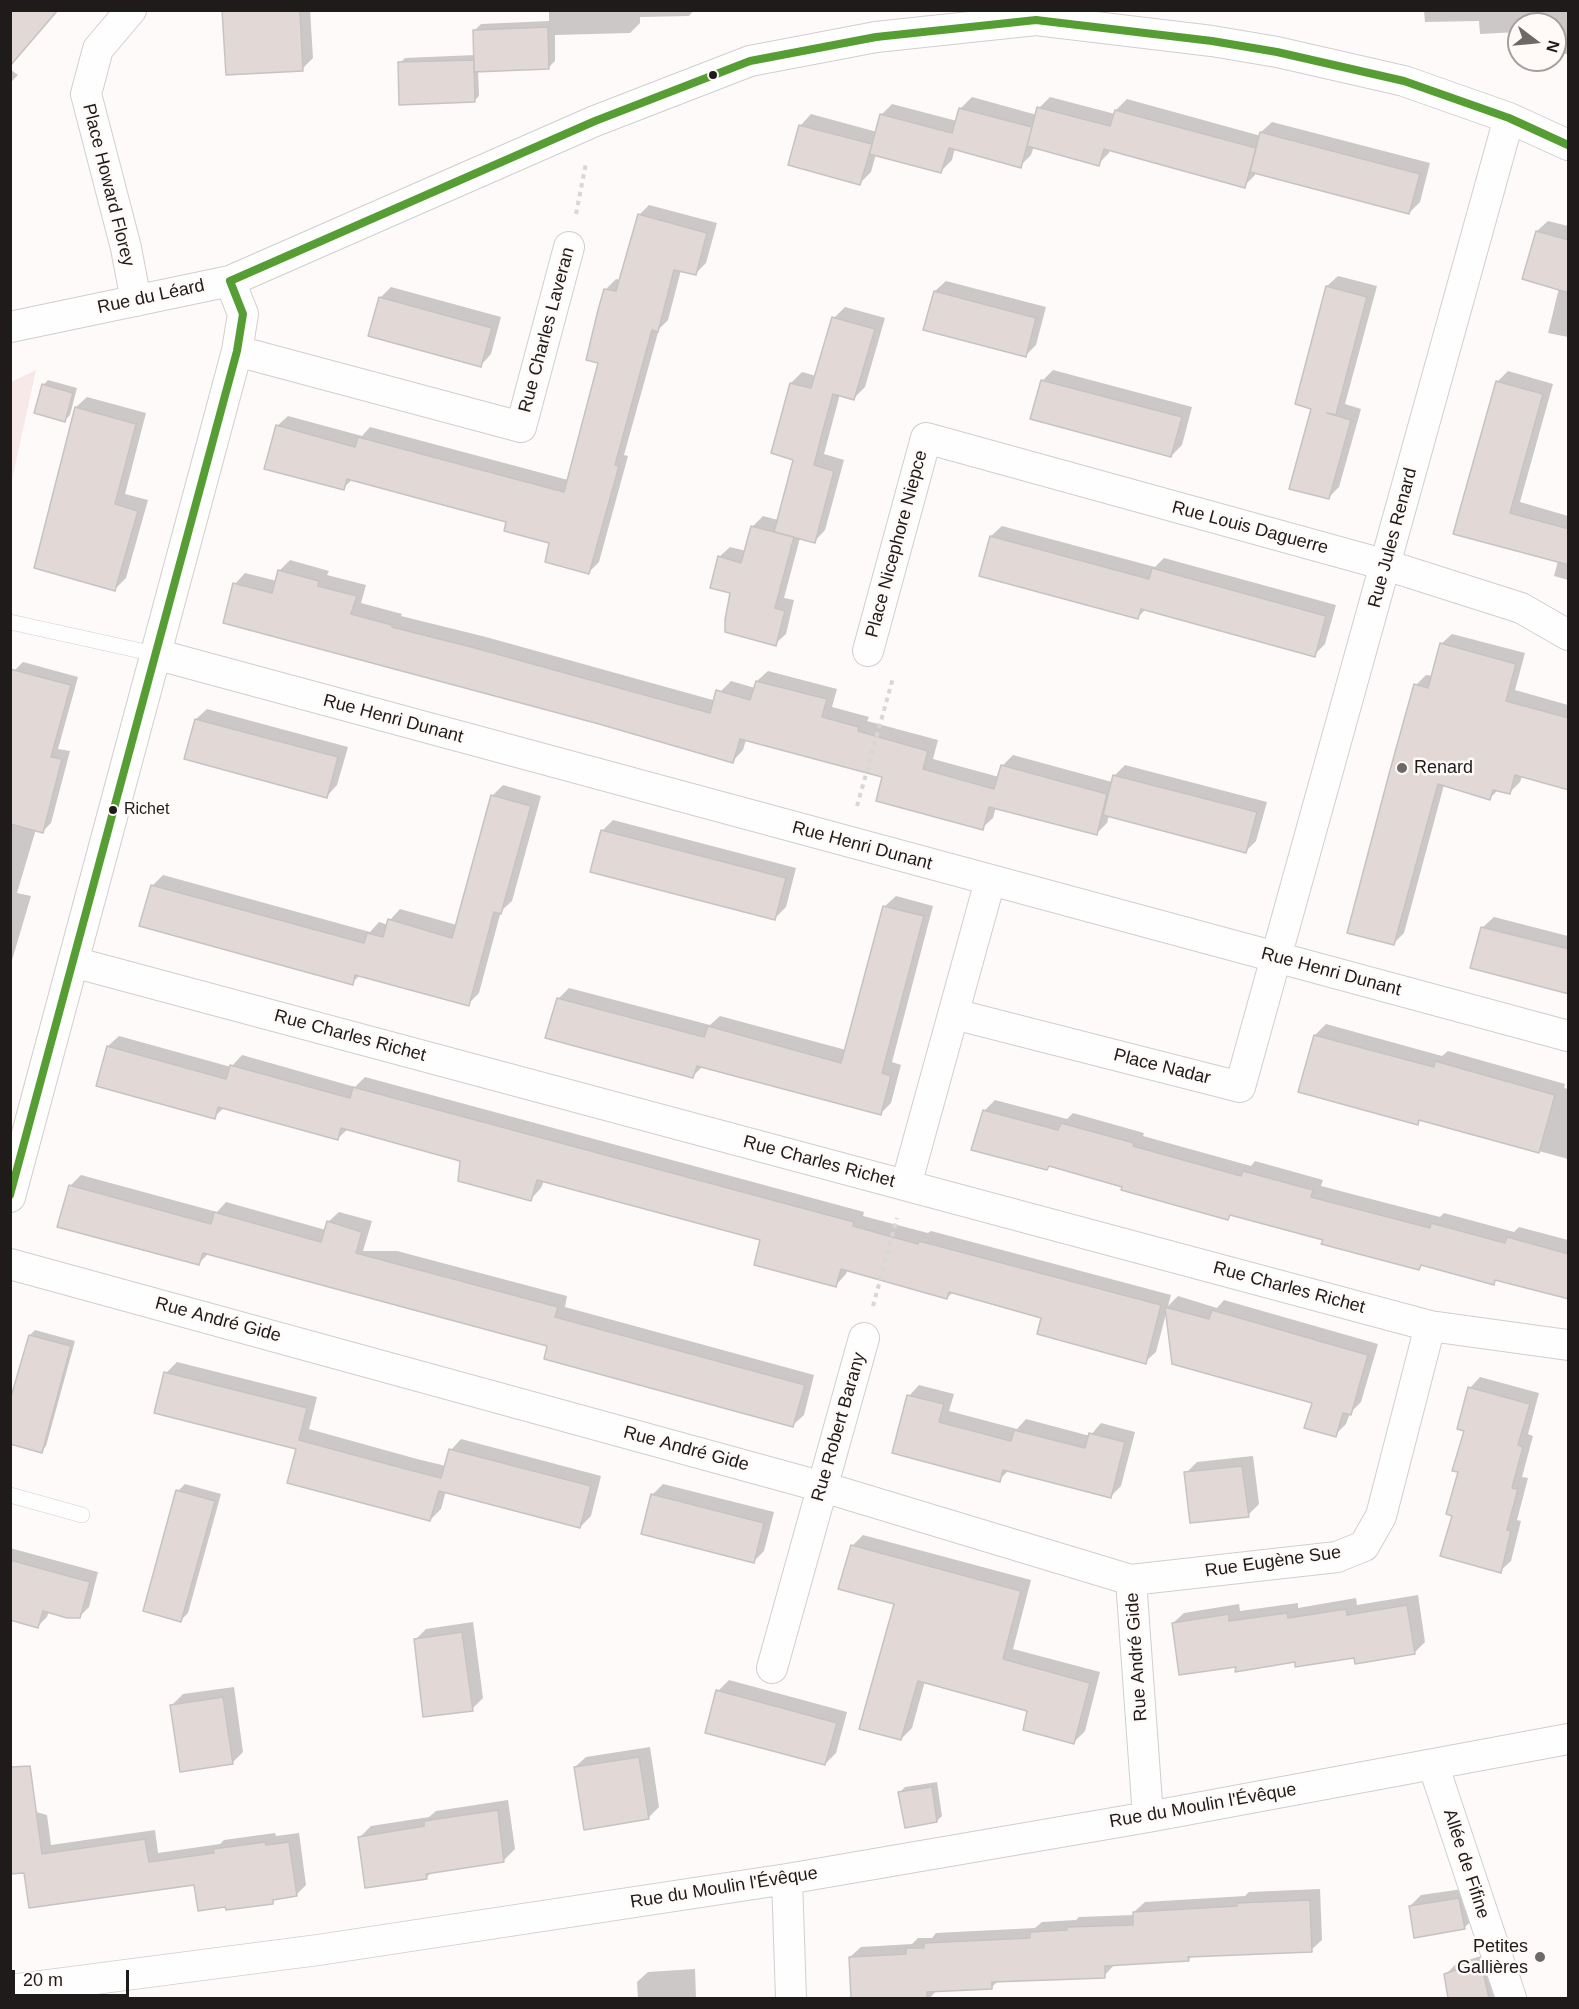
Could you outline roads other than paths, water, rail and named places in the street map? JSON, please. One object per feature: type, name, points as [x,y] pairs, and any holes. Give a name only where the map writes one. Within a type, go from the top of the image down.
[{"type":"street","name":"Place Howard Florey","points":[[130,10],[98,50],[86,94],[126,248],[136,301]]},
{"type":"street","name":"Rue du Léard","points":[[10,327],[230,280],[595,121],[750,61],[978,18],[1036,15],[1287,54],[1404,81],[1509,118],[1569,145]]},
{"type":"street","name":"Rue Jules Renard","points":[[1277,957],[1509,118]]},
{"type":"street","name":"Rue Charles Laveran","points":[[237,351],[521,427],[569,247]]},
{"type":"street","points":[[10,1197],[237,351],[243,314],[230,280]]},
{"type":"street","name":"Rue Louis Daguerre","points":[[926,438],[1386,565],[1521,608],[1569,635]]},
{"type":"street","name":"Place Nicephore Niepce","points":[[868,651],[926,438]]},
{"type":"street","name":"Rue Henri Dunant","points":[[155,654],[1569,1036]]},
{"type":"street","points":[[906,1185],[990,881]]},
{"type":"street","name":"Place Nadar","points":[[954,1014],[1240,1087],[1277,957]]},
{"type":"street","name":"Rue Charles Richet","points":[[73,962],[1430,1326],[1569,1345]]},
{"type":"street","name":"Rue André Gide","points":[[10,1264],[823,1487],[1131,1580],[1148,1817]]},
{"type":"street","name":"Rue Eugène Sue","points":[[1131,1580],[1337,1557],[1364,1546],[1381,1516],[1430,1326]]},
{"type":"street","name":"Rue Robert Barany","points":[[772,1668],[864,1338]]},
{"type":"street","name":"Rue du Moulin l'Évêque","points":[[10,1990],[330,1948],[787,1879],[1148,1817],[1569,1739]]},
{"type":"street","name":"Allée de Fifine","points":[[1433,1764],[1511,1998]]},
{"type":"street","points":[[787,1879],[791,1998]]},
{"type":"lane","points":[[10,622],[155,654]]},
{"type":"lane","points":[[10,1495],[82,1515]]},
{"type":"place","name":"Renard","points":[[1402,768]]},
{"type":"place","name":"Richet","points":[[113,810]]},
{"type":"place","name":"Petites Gallières","points":[[1540,1957]]}]
